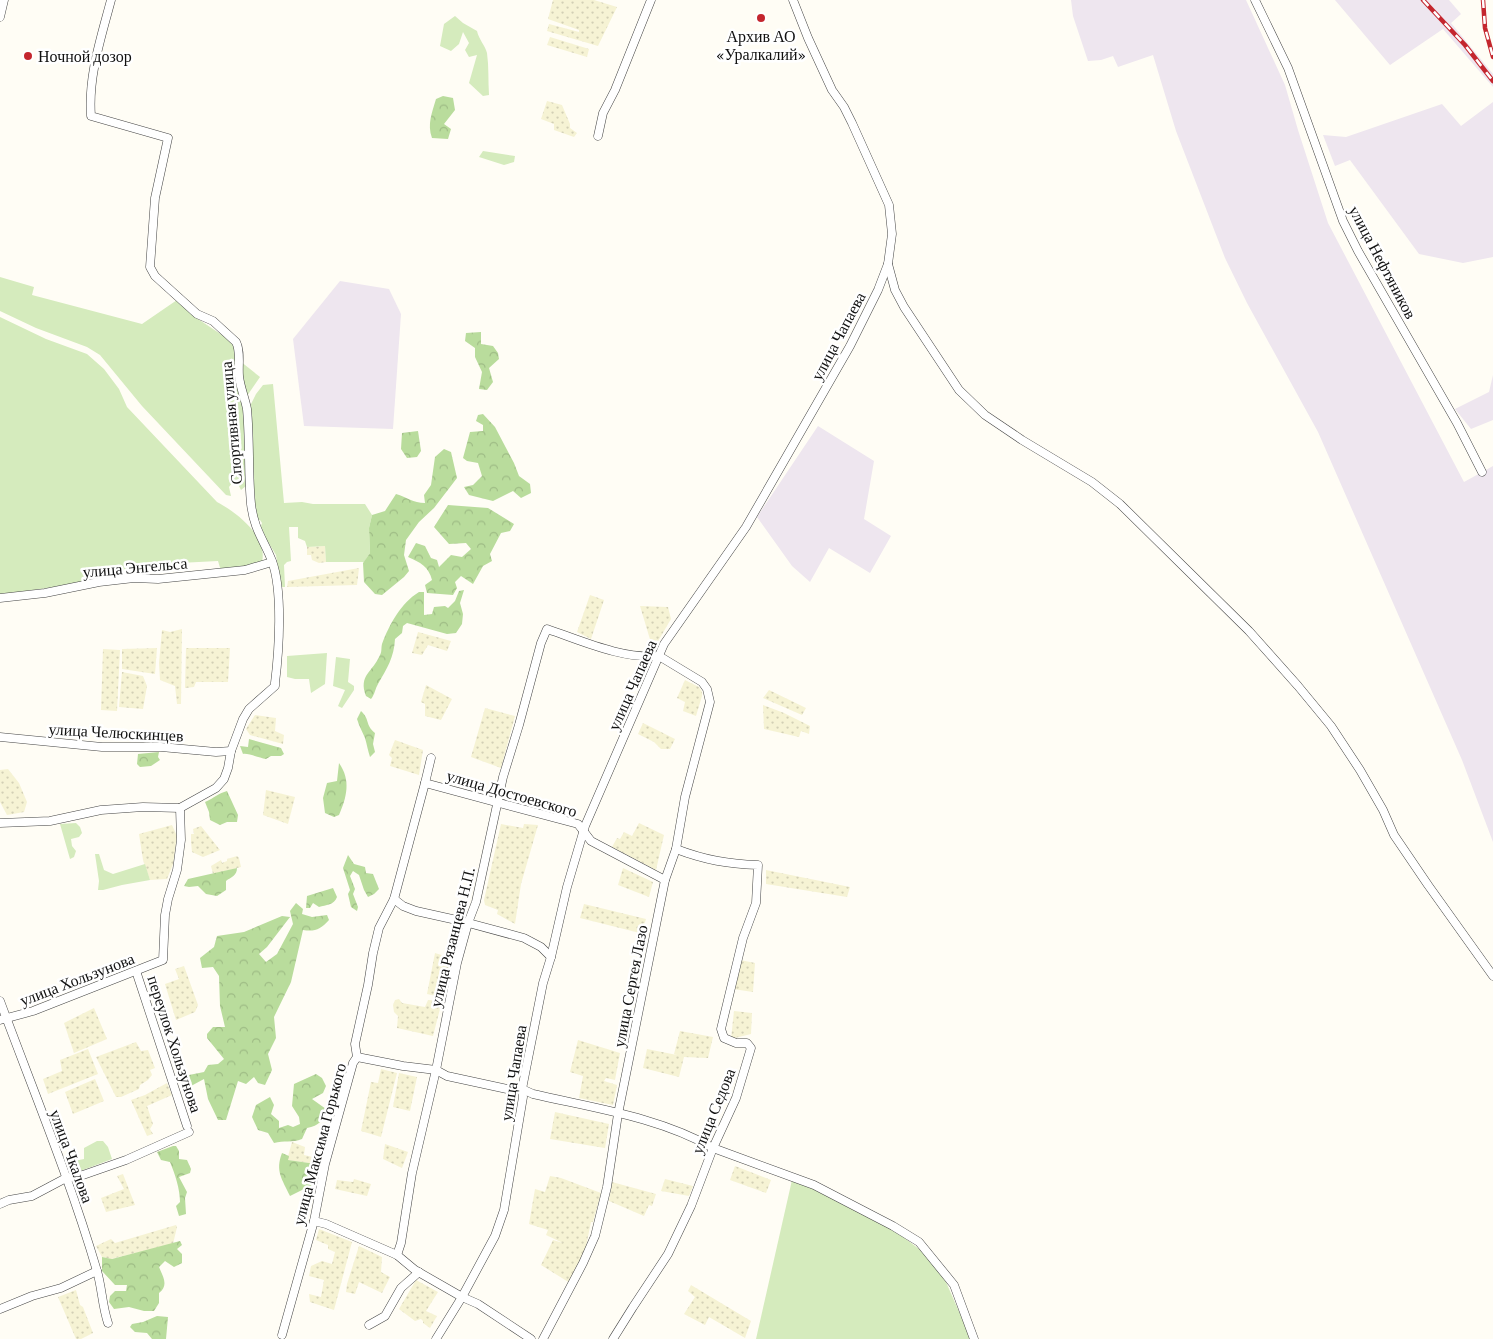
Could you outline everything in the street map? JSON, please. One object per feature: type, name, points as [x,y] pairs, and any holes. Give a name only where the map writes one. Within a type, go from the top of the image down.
[{"type":"street","points":[[0,17],[4,0]]},
{"type":"street","name":"Спортивная улица","points":[[111,0],[93,73],[90,98],[91,116],[168,138],[155,198],[150,267],[155,276],[197,314],[213,321],[238,346],[237,363],[246,408],[252,505],[257,530],[272,562],[279,590],[278,661],[275,686],[249,709],[243,719],[231,751],[226,774],[216,788],[180,808]]},
{"type":"street","points":[[598,136],[604,113],[615,90],[650,0]]},
{"type":"street","name":"улица Чапаева","points":[[436,1339],[462,1297],[495,1236],[504,1210],[523,1097],[522,1089],[543,983],[567,887],[584,832],[664,644],[746,527],[850,346],[878,290],[888,264],[892,234],[889,205],[852,123],[832,90],[793,0]]},
{"type":"street","name":"улица Нефтяников","points":[[1255,0],[1288,68],[1343,221],[1358,251],[1457,423],[1482,472]]},
{"type":"street","points":[[888,264],[895,290],[904,307],[958,390],[986,415],[1022,440],[1092,482],[1120,504],[1249,631],[1332,726],[1364,778],[1394,835],[1493,976]]},
{"type":"street","name":"улица Энгельса","points":[[0,598],[99,582],[134,578],[158,579],[245,570],[272,562]]},
{"type":"street","name":"улица Рязанцева Н.П.","points":[[398,1255],[412,1174],[436,1070],[457,963],[476,902],[503,777],[541,643],[548,629],[612,651],[648,657],[659,656]]},
{"type":"street","name":"улица Сергея Лазо","points":[[543,1339],[595,1236],[665,880],[676,849],[695,753],[710,702],[710,696],[702,682],[659,656]]},
{"type":"street","name":"улица Челюскинцев","points":[[0,737],[102,747],[160,747],[216,752],[231,751]]},
{"type":"street","name":"улица Максима Горького","points":[[282,1335],[314,1221],[325,1164],[353,1063],[357,1057],[355,1044],[379,928],[394,899],[431,758]]},
{"type":"street","name":"улица Достоевского","points":[[425,783],[578,824],[591,841],[665,880]]},
{"type":"street","points":[[0,823],[50,821],[101,810],[144,806],[180,808]]},
{"type":"street","name":"улица Хользунова","points":[[3,1018],[18,1016],[32,1011],[163,960],[165,915],[177,870],[182,840],[180,808]]},
{"type":"street","name":"улица Седова","points":[[613,1339],[668,1254],[691,1206],[713,1148],[736,1098],[751,1048],[747,1043],[736,1043],[724,1038],[721,1029],[743,938],[756,903],[758,865],[730,864],[700,858],[676,849]]},
{"type":"street","points":[[394,899],[403,906],[416,911],[529,940],[541,947],[551,957]]},
{"type":"street","name":"переулок Хользунова","points":[[66,1178],[83,1175],[126,1160],[188,1129],[136,971]]},
{"type":"street","name":"улица Чкалова","points":[[0,1001],[3,1018],[66,1178],[97,1271],[103,1292],[102,1304],[108,1323]]},
{"type":"street","points":[[357,1057],[436,1070],[447,1076],[507,1089],[522,1089],[533,1094],[661,1126],[701,1141],[713,1148],[814,1185],[894,1226],[919,1242],[954,1285],[974,1339]]},
{"type":"street","points":[[0,1204],[9,1200],[32,1196],[66,1178]]},
{"type":"street","points":[[314,1221],[326,1224],[398,1255],[419,1272],[478,1304],[531,1339]]},
{"type":"street","points":[[0,1309],[32,1296],[61,1288],[97,1271]]},
{"type":"street","points":[[369,1324],[385,1316],[401,1288],[419,1272]]},
{"type":"shaded area","points":[[553,0],[594,0],[617,7],[598,46],[547,31],[549,24],[579,32],[579,30],[548,19]]},
{"type":"shaded area","points":[[1071,0],[1246,0],[1285,85],[1328,223],[1464,482],[1493,466],[1493,842],[1462,760],[1318,432],[1247,303],[1225,258],[1176,131],[1153,55],[1118,67],[1113,56],[1101,60],[1088,61],[1073,16]]},
{"type":"shaded area","points":[[1335,0],[1449,0],[1461,14],[1451,23],[1493,74],[1493,87],[1443,29],[1390,65]]},
{"type":"shaded area","points":[[550,37],[589,49],[587,57],[547,45]]},
{"type":"shaded area","points":[[547,101],[562,105],[570,128],[577,133],[574,137],[554,130],[554,124],[541,119]]},
{"type":"shaded area","points":[[1493,102],[1493,257],[1463,263],[1419,254],[1350,160],[1335,166],[1323,135],[1346,137],[1442,104],[1461,126]]},
{"type":"shaded area","points":[[340,281],[389,289],[401,314],[393,429],[304,426],[293,339]]},
{"type":"shaded area","points":[[1493,375],[1493,420],[1471,429],[1455,409],[1489,392]]},
{"type":"shaded area","points":[[818,426],[874,461],[864,519],[891,536],[870,573],[829,548],[810,582],[792,566],[757,517]]},
{"type":"shaded area","points":[[325,546],[326,562],[319,563],[312,560],[311,555],[307,555],[307,547]]},
{"type":"shaded area","points":[[359,568],[357,585],[287,587],[288,581]]},
{"type":"shaded area","points":[[590,595],[604,600],[591,639],[577,632]]},
{"type":"shaded area","points":[[640,606],[668,607],[671,619],[654,648],[652,646]]},
{"type":"shaded area","points":[[182,629],[181,704],[177,704],[175,686],[160,680],[159,663],[162,630],[170,632]]},
{"type":"shaded area","points":[[418,632],[451,641],[447,651],[428,645],[422,655],[412,653]]},
{"type":"shaded area","points":[[157,648],[155,674],[122,669],[122,649]]},
{"type":"shaded area","points":[[186,648],[230,648],[228,682],[196,682],[194,687],[185,688]]},
{"type":"shaded area","points":[[103,649],[120,650],[117,711],[101,710]]},
{"type":"shaded area","points":[[122,672],[143,676],[147,686],[143,709],[119,707]]},
{"type":"shaded area","points":[[685,680],[699,687],[702,692],[696,716],[683,711],[685,702],[677,698]]},
{"type":"shaded area","points":[[426,685],[452,699],[441,720],[425,716],[425,704],[421,702]]},
{"type":"shaded area","points":[[769,690],[806,708],[802,715],[763,698]]},
{"type":"shaded area","points":[[763,705],[810,726],[809,734],[801,731],[799,737],[764,729]]},
{"type":"shaded area","points":[[485,708],[515,716],[501,768],[471,757]]},
{"type":"shaded area","points":[[255,715],[276,718],[275,731],[284,735],[283,744],[250,735],[246,729]]},
{"type":"shaded area","points":[[643,723],[675,739],[670,749],[661,749],[654,742],[638,734]]},
{"type":"shaded area","points":[[395,740],[423,750],[419,775],[390,766],[392,758],[389,755]]},
{"type":"shaded area","points":[[8,769],[19,783],[27,802],[24,812],[7,815],[0,802],[0,770]]},
{"type":"shaded area","points":[[266,790],[295,797],[288,824],[263,815]]},
{"type":"shaded area","points":[[639,823],[664,835],[656,870],[612,847],[617,838],[620,839],[624,832],[632,836]]},
{"type":"shaded area","points":[[501,824],[523,828],[524,824],[538,825],[521,884],[515,924],[497,914],[498,910],[485,905],[484,900]]},
{"type":"shaded area","points":[[172,825],[177,836],[173,864],[167,879],[150,880],[143,860],[139,834]]},
{"type":"shaded area","points":[[201,826],[220,850],[203,857],[192,852],[191,842],[191,834],[194,834],[193,829]]},
{"type":"shaded area","points":[[237,856],[241,867],[213,874],[211,866],[221,860],[222,863],[227,861],[227,859]]},
{"type":"shaded area","points":[[623,868],[653,882],[649,897],[618,885]]},
{"type":"shaded area","points":[[766,870],[850,887],[847,897],[766,884]]},
{"type":"shaded area","points":[[584,904],[646,919],[642,932],[580,918]]},
{"type":"shaded area","points":[[435,953],[451,958],[444,993],[443,995],[436,996],[427,994]]},
{"type":"shaded area","points":[[740,960],[755,963],[753,992],[733,989]]},
{"type":"shaded area","points":[[184,966],[198,1005],[195,1012],[176,1020],[165,984],[179,979],[175,969]]},
{"type":"shaded area","points":[[399,999],[402,1003],[425,1007],[428,1000],[442,1001],[433,1036],[397,1028],[398,1016],[394,1012],[393,1005],[395,1000]]},
{"type":"shaded area","points":[[94,1008],[107,1039],[74,1053],[64,1023]]},
{"type":"shaded area","points":[[734,1011],[752,1013],[751,1034],[731,1039]]},
{"type":"shaded area","points":[[680,1031],[713,1037],[708,1058],[684,1057],[679,1077],[643,1068],[647,1049],[677,1055],[674,1054]]},
{"type":"shaded area","points":[[578,1040],[620,1053],[615,1080],[606,1078],[604,1081],[617,1085],[613,1105],[579,1098],[583,1076],[570,1072]]},
{"type":"shaded area","points":[[136,1042],[141,1051],[148,1050],[155,1068],[150,1070],[152,1075],[140,1085],[139,1089],[121,1097],[116,1097],[96,1057]]},
{"type":"shaded area","points":[[88,1049],[98,1074],[48,1094],[43,1079],[62,1071],[60,1060]]},
{"type":"shaded area","points":[[381,1069],[397,1073],[381,1137],[361,1131],[371,1082],[378,1083]]},
{"type":"shaded area","points":[[399,1073],[417,1077],[410,1111],[393,1107]]},
{"type":"shaded area","points":[[95,1079],[104,1101],[73,1114],[65,1092]]},
{"type":"shaded area","points":[[167,1083],[172,1095],[147,1106],[153,1124],[150,1129],[153,1134],[147,1136],[131,1100]]},
{"type":"shaded area","points":[[555,1112],[609,1124],[605,1148],[550,1139]]},
{"type":"shaded area","points":[[292,1142],[305,1147],[304,1155],[317,1158],[316,1164],[287,1160]]},
{"type":"shaded area","points":[[385,1144],[408,1152],[402,1168],[383,1159]]},
{"type":"shaded area","points":[[735,1166],[771,1180],[766,1193],[730,1180]]},
{"type":"shaded area","points":[[123,1174],[135,1205],[106,1212],[101,1198],[124,1189],[117,1176]]},
{"type":"shaded area","points":[[550,1176],[561,1178],[601,1193],[593,1222],[591,1222],[585,1251],[570,1283],[541,1265],[553,1240],[563,1243],[546,1235],[548,1230],[529,1224],[535,1189],[545,1192]]},
{"type":"shaded area","points":[[354,1179],[371,1184],[367,1196],[335,1189],[337,1180],[353,1182]]},
{"type":"shaded area","points":[[665,1179],[693,1186],[689,1196],[661,1191]]},
{"type":"shaded area","points":[[612,1182],[656,1194],[652,1206],[649,1205],[644,1216],[609,1201]]},
{"type":"shaded area","points":[[176,1225],[173,1244],[111,1259],[102,1257],[96,1246],[111,1239],[115,1243]]},
{"type":"shaded area","points":[[319,1229],[352,1242],[334,1310],[310,1302],[309,1294],[321,1297],[324,1280],[309,1276],[311,1266],[322,1261],[332,1264],[335,1252],[328,1249],[328,1245],[316,1240]]},
{"type":"shaded area","points":[[359,1246],[382,1257],[381,1272],[390,1277],[382,1293],[359,1282],[355,1294],[346,1292]]},
{"type":"shaded area","points":[[416,1280],[438,1292],[426,1311],[437,1316],[430,1328],[421,1319],[415,1321],[399,1309]]},
{"type":"shaded area","points":[[691,1285],[751,1321],[745,1338],[709,1317],[705,1325],[684,1314],[695,1297],[688,1291]]},
{"type":"shaded area","points":[[76,1290],[80,1305],[83,1307],[93,1333],[81,1339],[76,1339],[58,1297]]},
{"type":"green space","points":[[455,16],[477,31],[486,50],[489,95],[483,96],[469,83],[477,55],[469,57],[465,50],[469,43],[463,32],[459,44],[451,51],[440,46],[444,24]]},
{"type":"green space","points":[[443,96],[453,98],[455,110],[444,124],[451,129],[448,139],[432,138],[430,123],[432,114],[436,99]]},
{"type":"green space","points":[[483,151],[515,156],[514,162],[504,165],[479,157]]},
{"type":"green space","points":[[0,277],[34,287],[32,295],[142,324],[177,300],[195,317],[231,341],[235,351],[244,410],[248,474],[246,486],[241,490],[238,484],[232,483],[229,487],[231,496],[226,495],[142,406],[100,355],[87,347],[36,328],[0,311]]},
{"type":"green space","points":[[0,317],[46,339],[87,354],[104,369],[119,389],[127,407],[217,502],[234,512],[250,527],[260,544],[263,553],[262,562],[221,571],[218,561],[160,564],[155,567],[135,570],[134,575],[0,595]]},
{"type":"green space","points":[[481,332],[481,344],[493,346],[498,353],[499,359],[489,368],[493,382],[487,390],[479,389],[482,372],[475,357],[475,348],[465,341],[466,333]]},
{"type":"green space","points":[[240,361],[260,377],[247,396],[244,390]]},
{"type":"green space","points":[[273,384],[284,503],[365,504],[372,515],[369,528],[370,553],[364,562],[326,562],[325,546],[307,547],[305,541],[298,538],[298,527],[289,527],[291,561],[284,565],[285,587],[281,587],[276,555],[260,529],[262,523],[260,520],[256,520],[249,408],[263,385]]},
{"type":"green space","points":[[483,414],[495,427],[519,476],[530,484],[531,493],[521,498],[513,491],[493,501],[469,495],[464,487],[473,485],[482,476],[478,463],[467,461],[463,458],[470,432],[483,431],[483,425],[476,421],[478,415]]},
{"type":"green space","points":[[418,431],[421,451],[417,457],[407,458],[401,449],[402,433]]},
{"type":"green space","points":[[444,449],[451,452],[457,478],[406,540],[404,555],[409,571],[382,595],[375,594],[364,582],[363,563],[370,553],[369,528],[372,515],[385,511],[396,494],[413,501],[425,503],[424,495],[431,485],[435,457]]},
{"type":"green space","points":[[448,505],[488,508],[514,524],[510,531],[501,533],[490,554],[492,561],[483,566],[473,584],[461,576],[455,582],[457,588],[453,595],[427,593],[425,585],[432,580],[429,572],[420,563],[408,557],[416,543],[425,546],[431,558],[437,560],[439,567],[451,555],[462,557],[471,549],[466,543],[449,544],[434,527]]},
{"type":"green space","points":[[464,590],[460,603],[463,614],[462,624],[456,633],[447,634],[407,623],[403,626],[402,633],[395,639],[392,657],[371,699],[366,696],[364,689],[365,678],[381,654],[382,644],[388,629],[401,608],[419,592],[424,592],[424,615],[432,614],[434,607],[445,606],[448,608],[455,601],[459,591]]},
{"type":"green space","points":[[327,653],[325,684],[311,693],[309,679],[287,677],[287,656]]},
{"type":"green space","points":[[336,657],[350,659],[348,682],[354,686],[354,690],[342,708],[338,706],[345,690],[333,686]]},
{"type":"green space","points":[[361,711],[375,733],[373,744],[375,752],[370,757],[357,719]]},
{"type":"green space","points":[[249,739],[281,748],[284,754],[281,756],[271,756],[266,759],[243,754],[240,746],[248,747]]},
{"type":"green space","points":[[159,752],[158,757],[160,760],[151,766],[140,767],[137,764],[138,754]]},
{"type":"green space","points":[[339,763],[345,776],[346,795],[339,815],[334,817],[325,813],[323,798],[327,783],[337,781]]},
{"type":"green space","points":[[227,791],[238,815],[237,822],[227,822],[220,825],[210,820],[205,802]]},
{"type":"green space","points":[[76,823],[82,833],[79,837],[71,839],[72,846],[76,851],[74,857],[70,859],[60,824]]},
{"type":"green space","points":[[95,854],[99,854],[104,870],[113,874],[145,864],[150,880],[98,890],[99,881]]},
{"type":"green space","points":[[348,855],[354,864],[365,867],[366,873],[373,874],[379,889],[368,897],[359,875],[353,871],[350,876],[355,889],[353,894],[358,907],[357,911],[351,907],[348,894],[350,890],[343,868]]},
{"type":"green space","points":[[237,868],[235,875],[226,881],[226,890],[217,896],[206,894],[198,886],[184,886],[188,879]]},
{"type":"green space","points":[[333,888],[337,897],[334,902],[319,907],[313,903],[310,908],[306,908],[307,896]]},
{"type":"green space","points":[[296,903],[303,909],[302,914],[312,917],[327,915],[329,920],[318,929],[311,931],[303,930],[291,982],[274,1017],[276,1038],[268,1054],[272,1070],[265,1085],[258,1083],[254,1077],[246,1084],[238,1081],[226,1120],[218,1120],[208,1099],[204,1079],[191,1086],[178,1074],[177,1069],[189,1075],[204,1072],[208,1065],[218,1064],[224,1059],[207,1038],[207,1034],[213,1027],[225,1027],[220,1006],[219,976],[213,967],[202,968],[200,958],[214,947],[217,936],[244,932],[282,916],[290,917],[267,947],[259,954],[266,962],[277,954],[293,924],[290,911]]},
{"type":"green space","points":[[316,1074],[322,1078],[326,1086],[323,1093],[312,1099],[326,1109],[324,1116],[318,1124],[307,1128],[302,1139],[274,1143],[268,1133],[258,1130],[252,1117],[256,1105],[270,1097],[274,1105],[271,1114],[279,1121],[279,1128],[288,1125],[293,1127],[300,1124],[299,1117],[292,1106],[294,1084]]},
{"type":"green space","points":[[97,1141],[103,1141],[108,1147],[112,1159],[83,1170],[77,1170],[74,1161],[84,1159],[84,1148]]},
{"type":"green space","points":[[176,1146],[179,1151],[179,1159],[187,1160],[191,1169],[190,1173],[179,1177],[187,1192],[185,1198],[186,1214],[179,1216],[176,1206],[180,1202],[180,1197],[174,1171],[170,1162],[161,1160],[157,1152]]},
{"type":"green space","points":[[282,1153],[289,1156],[288,1160],[316,1164],[319,1177],[316,1183],[290,1196],[279,1170]]},
{"type":"green space","points":[[792,1180],[874,1215],[923,1252],[946,1282],[971,1339],[756,1339]]},
{"type":"green space","points":[[180,1241],[182,1245],[177,1249],[182,1254],[182,1263],[174,1267],[165,1261],[159,1267],[164,1287],[159,1293],[159,1303],[154,1311],[144,1311],[129,1307],[114,1309],[109,1302],[110,1296],[115,1291],[126,1291],[127,1285],[115,1285],[102,1271],[102,1257],[112,1259]]},
{"type":"green space","points":[[157,1316],[168,1317],[166,1339],[152,1339],[147,1333],[135,1332],[130,1327],[132,1324]]},
{"type":"railway","points":[[1423,0],[1465,45],[1493,81]]},
{"type":"railway","points":[[1483,0],[1485,28],[1493,57]]},
{"type":"place","name":"Архив АО «Уралкалий»","points":[[761,18]]},
{"type":"place","name":"Ночной дозор","points":[[28,56]]}]
